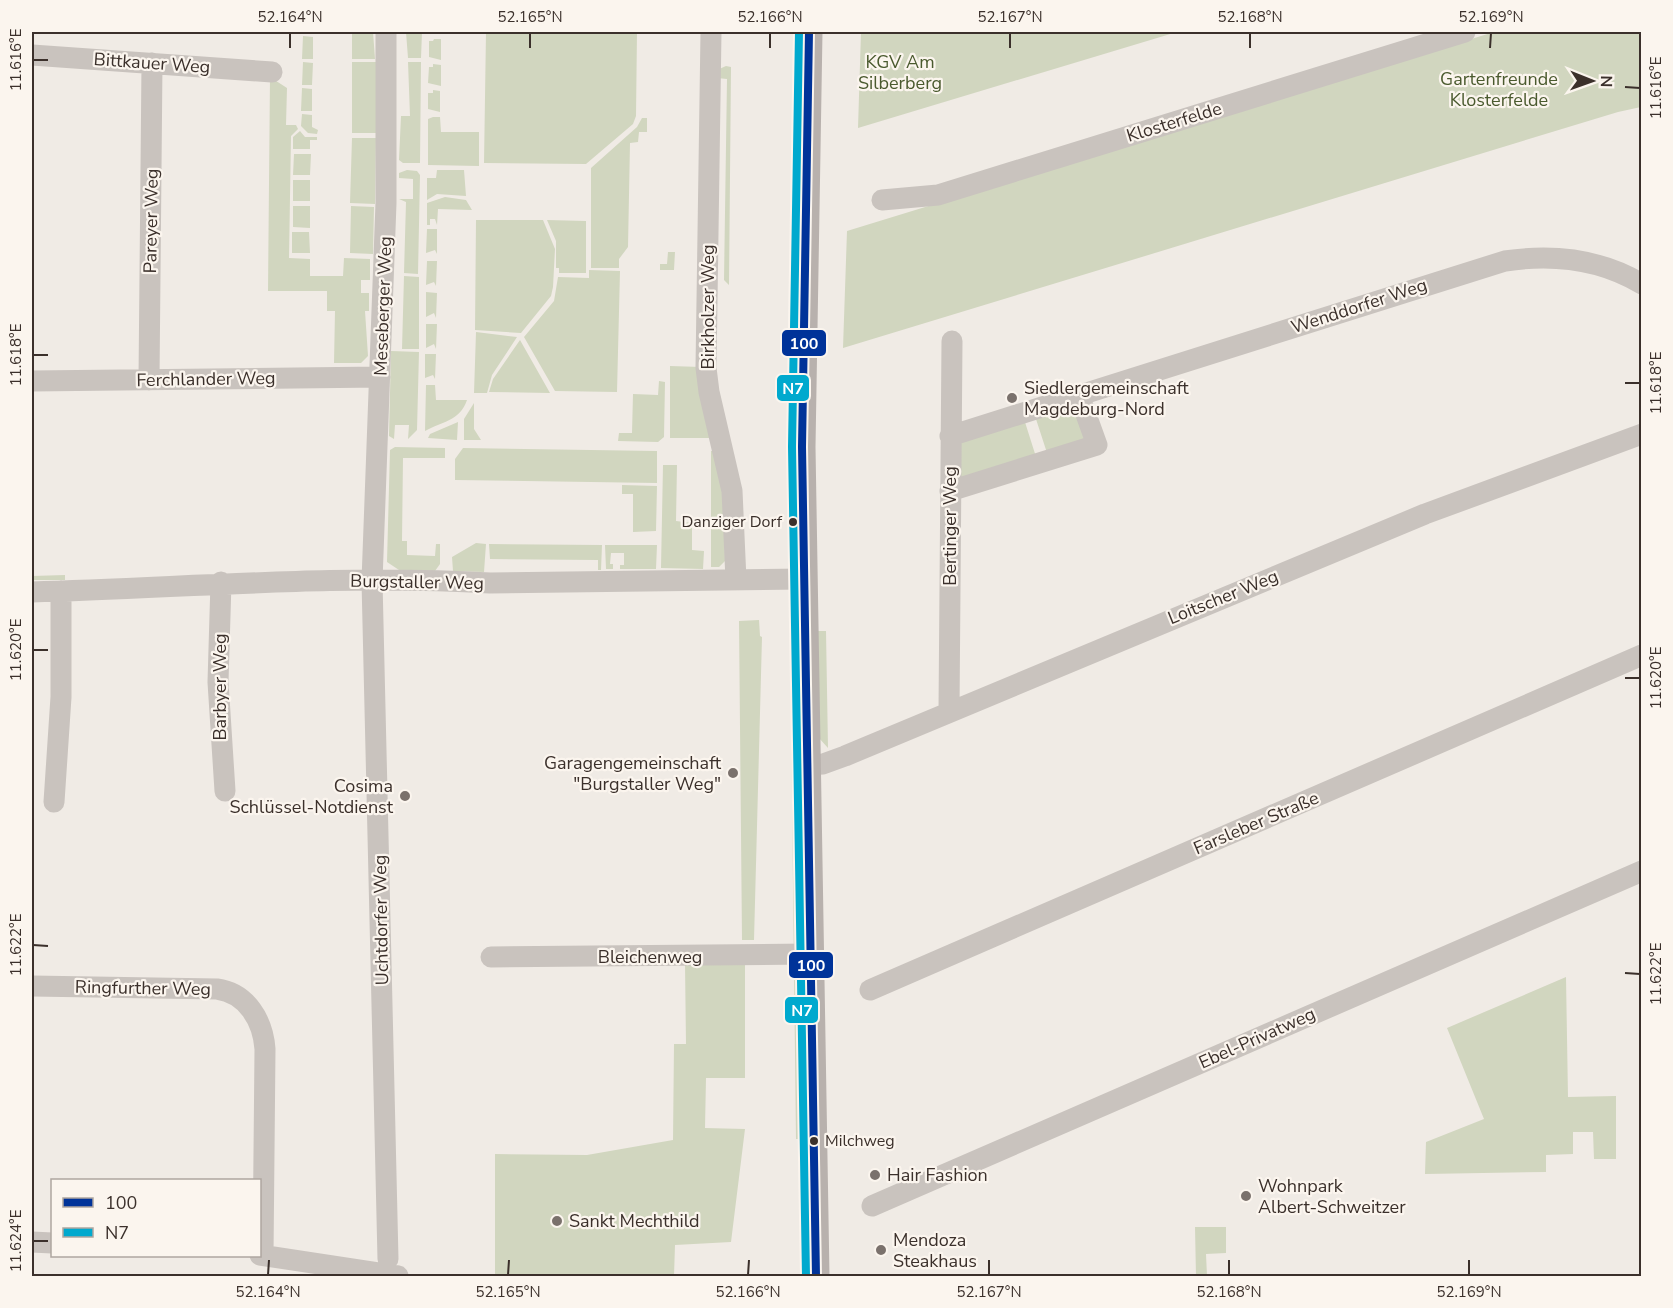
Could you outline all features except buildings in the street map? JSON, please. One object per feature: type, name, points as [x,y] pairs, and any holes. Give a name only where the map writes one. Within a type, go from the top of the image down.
[{"type":"main road","points":[[809,32],[802,369],[809,954],[816,1276]]},
{"type":"street","name":"Meseberger Weg","points":[[372,581],[387,176],[386,32]]},
{"type":"street","name":"Birkholzer Weg","points":[[711,32],[706,368],[709,393],[732,491],[736,580]]},
{"type":"street","name":"Klosterfelde","points":[[882,200],[938,195],[1465,32]]},
{"type":"street","name":"Bittkauer Weg","points":[[32,55],[272,72]]},
{"type":"street","name":"Pareyer Weg","points":[[149,380],[152,63]]},
{"type":"street","name":"Wenddorfer Weg","points":[[950,436],[1504,261],[1535,258],[1577,260],[1605,267],[1641,284]]},
{"type":"street","name":"Bertinger Weg","points":[[950,711],[952,341]]},
{"type":"street","name":"Ferchlander Weg","points":[[32,381],[380,377]]},
{"type":"street","points":[[950,491],[1097,445],[1079,394]]},
{"type":"street","name":"Loitscher Weg","points":[[807,765],[823,764],[845,756],[1425,514],[1641,434]]},
{"type":"street","name":"Burgstaller Weg","points":[[32,592],[155,589],[221,582],[501,583],[804,579]]},
{"type":"street","name":"Uchtdorfer Weg","points":[[372,581],[393,1268]]},
{"type":"street","name":"Barbyer Weg","points":[[221,582],[218,682],[225,791]]},
{"type":"street","points":[[54,802],[61,688],[61,591]]},
{"type":"street","name":"Farsleber Straße","points":[[870,990],[1641,655]]},
{"type":"street","name":"Ebel-Privatweg","points":[[872,1206],[1641,871]]},
{"type":"street","name":"Bleichenweg","points":[[491,957],[809,954]]},
{"type":"street","name":"Ringfurther Weg","points":[[32,986],[217,989],[232,994],[248,1006],[262,1027],[266,1049],[261,1255]]},
{"type":"street","points":[[32,1242],[51,1243]]},
{"type":"street","points":[[261,1255],[393,1268]]},
{"type":"green space","points":[[352,32],[373,32],[375,59],[352,59]]},
{"type":"green space","points":[[406,32],[422,32],[421,58],[408,58]]},
{"type":"green space","points":[[486,32],[637,32],[636,116],[633,124],[586,164],[484,163]]},
{"type":"green space","name":"KGV Am Silberberg","points":[[861,32],[1177,32],[858,128]]},
{"type":"green space","name":"Gartenfreunde Klosterfelde","points":[[1494,32],[1641,32],[1641,107],[1618,112],[843,348],[847,231]]},
{"type":"green space","points":[[303,36],[313,37],[313,59],[302,59]]},
{"type":"green space","points":[[441,39],[441,60],[429,57],[429,41]]},
{"type":"green space","points":[[303,62],[313,63],[312,85],[302,85]]},
{"type":"green space","points":[[352,62],[376,62],[376,133],[352,133]]},
{"type":"green space","points":[[408,62],[421,62],[420,163],[403,163],[399,160],[401,116],[410,116]]},
{"type":"green space","points":[[433,64],[441,65],[441,86],[428,83],[429,67],[433,67]]},
{"type":"green space","points":[[726,66],[731,67],[729,285],[724,280],[727,79],[717,78],[717,70]]},
{"type":"green space","points":[[270,77],[287,88],[286,125],[296,125],[298,129],[291,136],[289,258],[310,259],[310,276],[343,276],[344,258],[370,259],[370,280],[361,280],[361,293],[369,293],[369,311],[365,311],[368,356],[361,363],[334,363],[335,311],[327,311],[327,291],[268,291]]},
{"type":"green space","points":[[302,88],[312,89],[312,111],[301,111]]},
{"type":"green space","points":[[433,90],[440,91],[440,112],[428,109],[428,93],[433,93]]},
{"type":"green space","points":[[302,114],[312,115],[312,127],[318,130],[317,134],[308,133],[301,126]]},
{"type":"green space","points":[[440,117],[441,132],[479,132],[479,166],[428,165],[428,119]]},
{"type":"green space","points":[[642,118],[647,118],[647,132],[639,132],[638,142],[630,143],[628,247],[619,259],[619,268],[591,268],[591,168],[637,127]]},
{"type":"green space","points":[[300,131],[305,137],[317,137],[317,140],[310,140],[310,149],[293,149],[293,137]]},
{"type":"green space","points":[[352,138],[376,138],[375,204],[350,203]]},
{"type":"green space","points":[[294,154],[311,154],[310,175],[293,175]]},
{"type":"green space","points":[[407,170],[417,171],[420,175],[418,274],[404,273],[406,202],[399,199],[413,199],[413,179],[399,178],[399,173]]},
{"type":"green space","points":[[437,170],[464,170],[466,196],[437,194],[427,200],[427,178],[436,178]]},
{"type":"green space","points":[[293,180],[310,180],[310,201],[293,201]]},
{"type":"green space","points":[[445,197],[466,200],[472,210],[438,209],[437,225],[435,219],[430,219],[430,225],[427,225],[427,203]]},
{"type":"green space","points":[[293,206],[310,206],[310,228],[293,227]]},
{"type":"green space","points":[[351,206],[374,207],[373,254],[350,253]]},
{"type":"green space","points":[[476,220],[543,220],[555,249],[551,296],[521,333],[475,330]]},
{"type":"green space","points":[[547,220],[586,221],[586,273],[559,273],[559,268],[556,268],[556,241]]},
{"type":"green space","points":[[427,229],[437,229],[437,254],[435,250],[426,253]]},
{"type":"green space","points":[[292,232],[309,232],[310,253],[292,253]]},
{"type":"green space","points":[[668,252],[675,252],[674,270],[660,270],[660,264],[667,264]]},
{"type":"green space","points":[[427,261],[437,261],[436,286],[434,282],[426,285]]},
{"type":"green space","points":[[589,270],[620,271],[617,392],[555,391],[524,337],[554,301],[558,277],[589,278]]},
{"type":"green space","points":[[404,276],[419,277],[419,349],[402,349]]},
{"type":"green space","points":[[426,292],[437,293],[436,318],[434,313],[426,317]]},
{"type":"green space","points":[[426,324],[437,324],[436,349],[434,344],[426,348]]},
{"type":"green space","points":[[476,332],[517,337],[492,375],[487,393],[474,393]]},
{"type":"green space","points":[[520,340],[550,393],[489,392],[493,379]]},
{"type":"green space","points":[[391,351],[419,352],[417,430],[408,439],[409,425],[395,425],[394,439],[389,436]]},
{"type":"green space","points":[[425,354],[436,354],[435,379],[433,375],[425,378]]},
{"type":"green space","points":[[670,366],[701,367],[712,438],[670,438]]},
{"type":"green space","points":[[659,381],[665,382],[664,437],[658,442],[618,441],[619,433],[632,433],[633,394],[658,395]]},
{"type":"green space","points":[[426,385],[435,385],[436,400],[467,400],[455,417],[425,431]]},
{"type":"green space","points":[[1077,402],[1091,442],[1048,456],[1035,416]]},
{"type":"green space","points":[[474,403],[474,429],[481,440],[464,440],[464,419]]},
{"type":"green space","points":[[1024,419],[1037,460],[957,487],[956,441]]},
{"type":"green space","points":[[458,422],[457,440],[428,438],[430,434]]},
{"type":"green space","points":[[395,447],[445,448],[445,458],[403,458],[402,541],[407,541],[407,555],[435,556],[436,544],[440,544],[440,564],[435,571],[399,570],[387,562],[390,450]]},
{"type":"green space","points":[[463,448],[657,451],[657,483],[455,480],[455,459]]},
{"type":"green space","points":[[711,451],[714,451],[723,474],[725,561],[719,567],[711,567]]},
{"type":"green space","points":[[663,465],[677,465],[676,521],[692,523],[692,550],[704,551],[703,569],[661,568]]},
{"type":"green space","points":[[622,485],[657,486],[656,531],[633,532],[633,494],[622,494]]},
{"type":"green space","points":[[476,543],[486,544],[484,572],[453,571],[452,557]]},
{"type":"green space","points":[[489,544],[602,545],[601,570],[598,570],[598,560],[490,559]]},
{"type":"green space","points":[[605,545],[657,545],[656,569],[620,569],[620,565],[624,565],[624,553],[611,553],[610,564],[613,564],[613,569],[606,569]]},
{"type":"green space","points":[[65,575],[65,580],[32,580],[32,576]]},
{"type":"green space","points":[[759,620],[762,637],[754,940],[742,940],[739,621]]},
{"type":"green space","points":[[790,631],[795,631],[803,1139],[796,1139]]},
{"type":"green space","points":[[818,631],[826,631],[828,748],[819,738]]},
{"type":"green space","points":[[685,964],[745,964],[745,1078],[706,1078],[705,1128],[745,1129],[731,1242],[675,1245],[674,1276],[495,1276],[495,1154],[587,1155],[673,1140],[674,1044],[686,1044]]},
{"type":"green space","points":[[1566,977],[1568,1097],[1616,1096],[1616,1159],[1594,1159],[1593,1132],[1573,1132],[1573,1154],[1546,1155],[1546,1172],[1425,1174],[1426,1142],[1484,1119],[1447,1028]]},
{"type":"green space","points":[[1195,1227],[1226,1227],[1226,1253],[1206,1254],[1207,1276],[1196,1276]]},
{"type":"transit line","name":"N7","points":[[799,32],[792,447],[806,1276]]},
{"type":"transit line","name":"100","points":[[809,32],[802,447],[816,1276]]},
{"type":"place","name":"Siedlergemeinschaft Magdeburg-Nord","points":[[1012,398]]},
{"type":"place","name":"Danziger Dorf","points":[[793,522]]},
{"type":"place","name":"Garagengemeinschaft \"Burgstaller Weg\"","points":[[733,773]]},
{"type":"place","name":"Cosima Schlüssel-Notdienst","points":[[405,796]]},
{"type":"place","name":"Milchweg","points":[[814,1141]]},
{"type":"place","name":"Hair Fashion","points":[[875,1175]]},
{"type":"place","name":"Wohnpark Albert-Schweitzer","points":[[1246,1196]]},
{"type":"place","name":"Sankt Mechthild","points":[[557,1221]]},
{"type":"place","name":"Mendoza Steakhaus","points":[[881,1250]]}]
